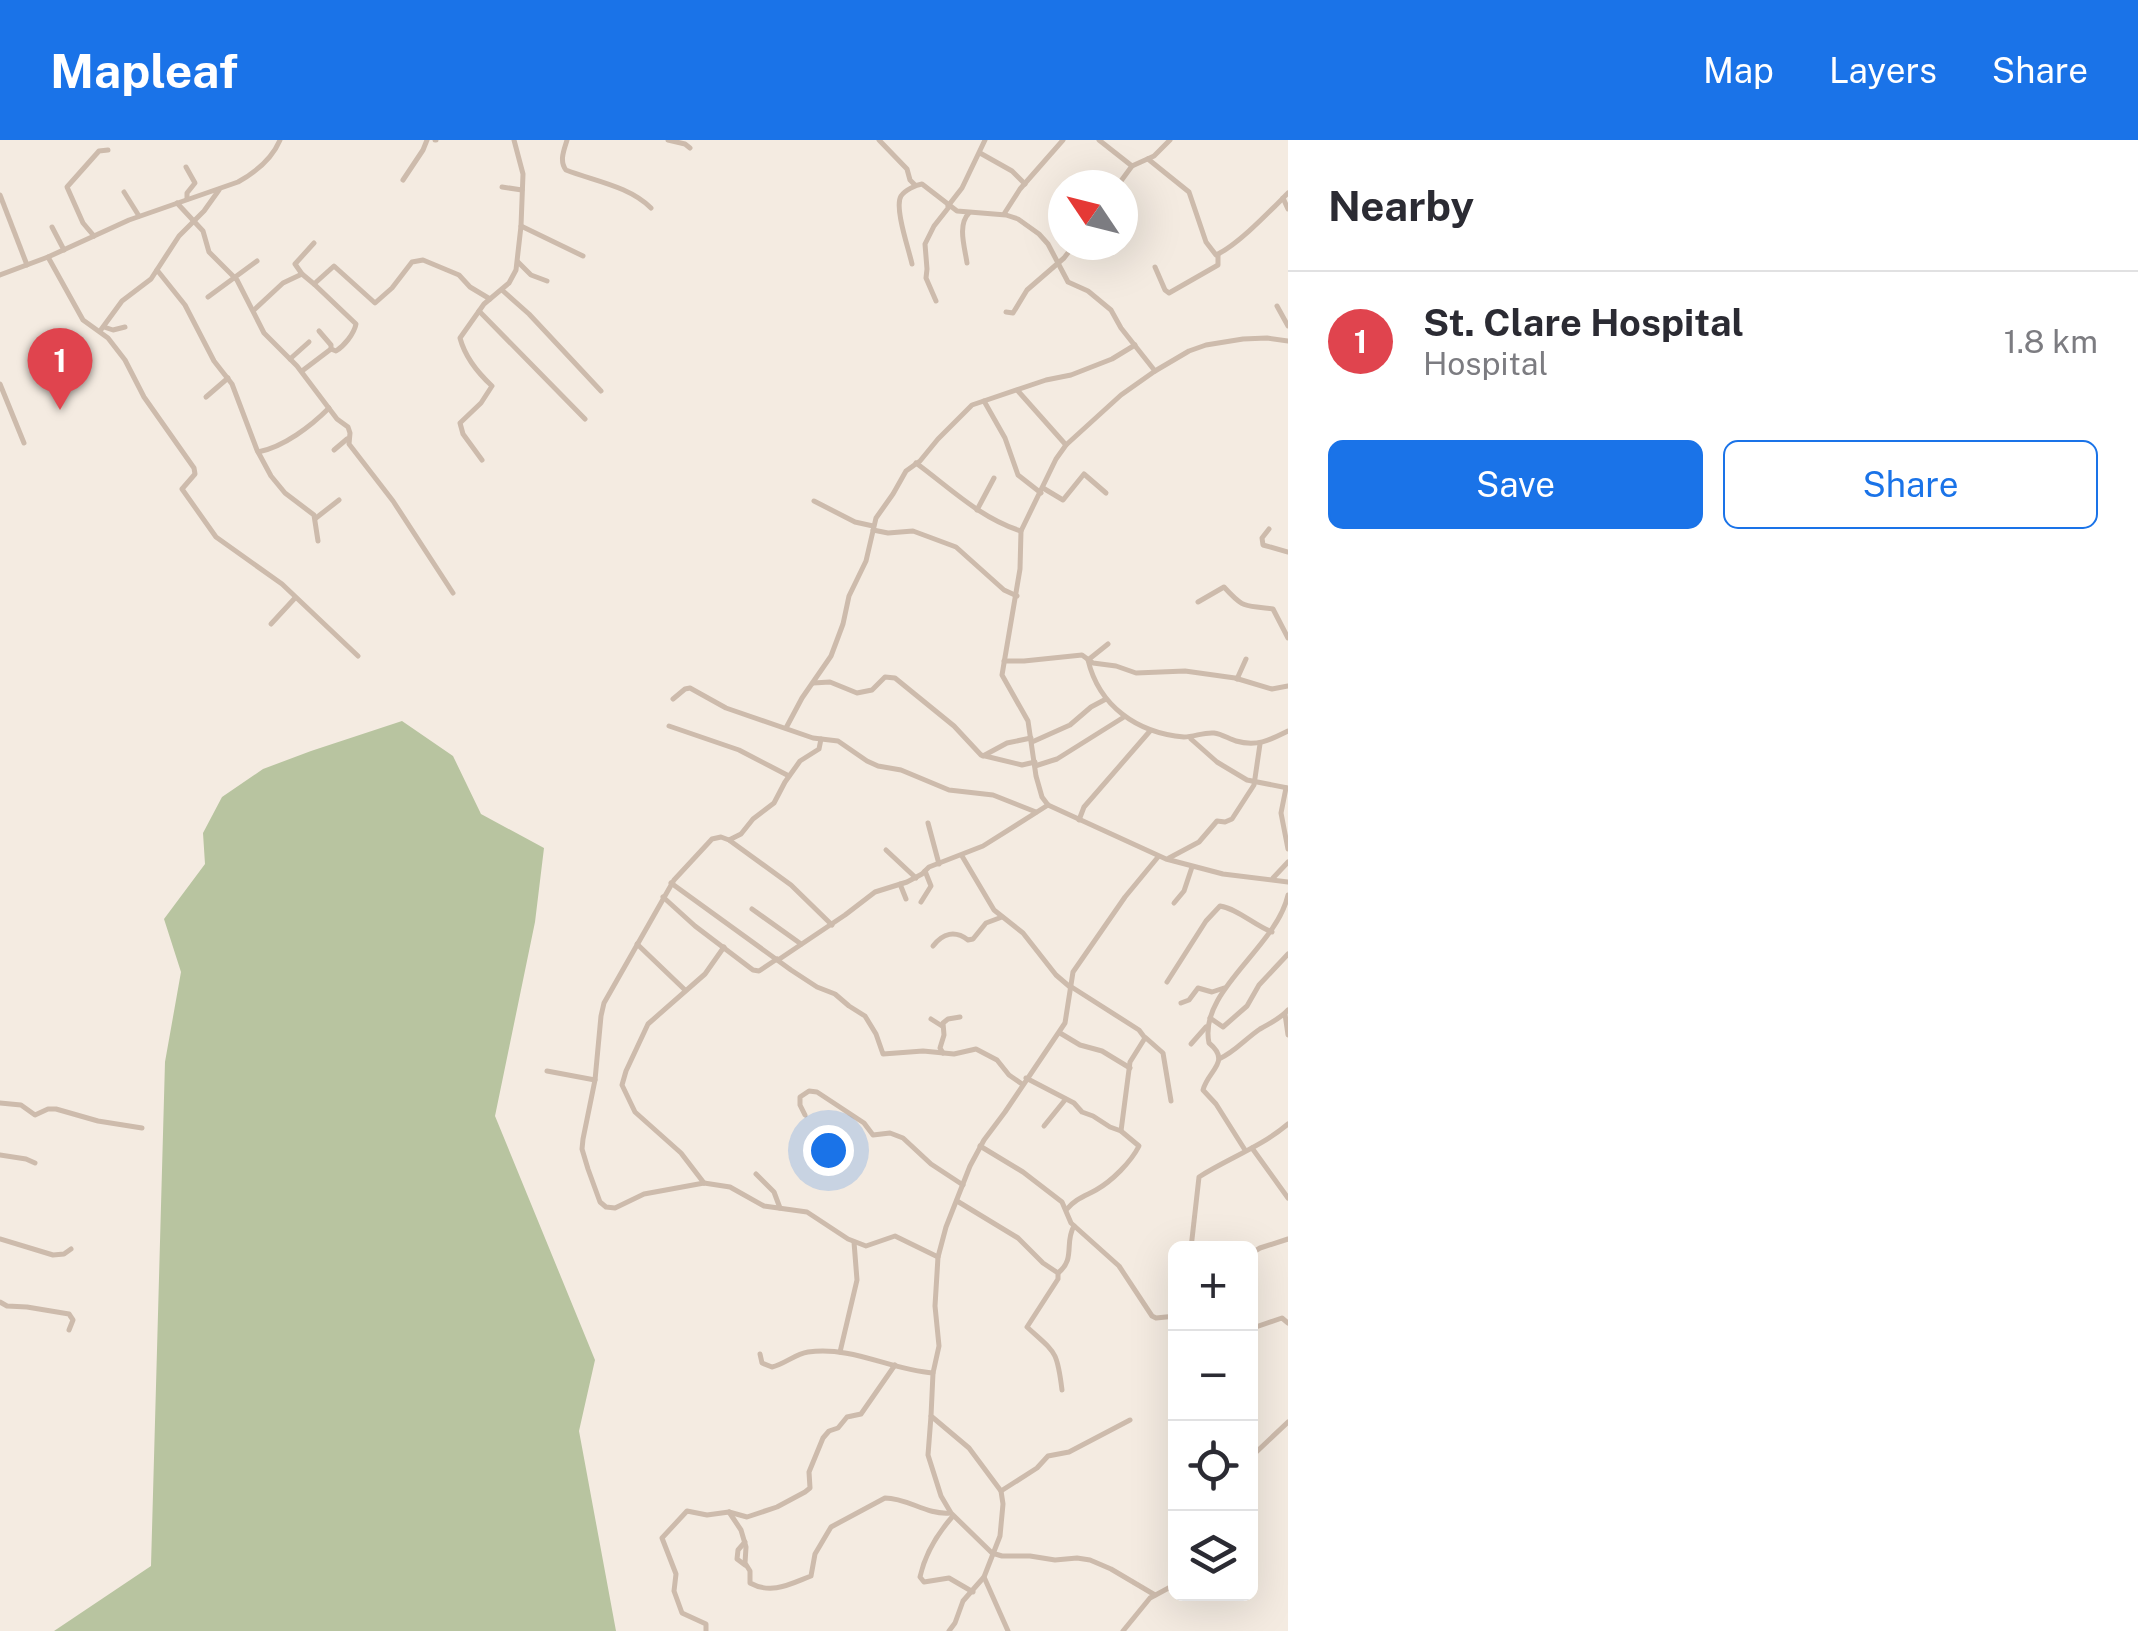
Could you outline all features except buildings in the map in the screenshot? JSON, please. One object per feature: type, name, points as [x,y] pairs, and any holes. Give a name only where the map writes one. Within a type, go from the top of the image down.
[{"type":"street","points":[[0,275],[48,258],[139,216],[220,190],[251,175],[273,154],[280,140]]},
{"type":"street","points":[[403,180],[427,140]]},
{"type":"street","points":[[482,460],[460,426],[492,386],[478,373],[460,338],[478,312],[512,277],[518,262],[522,166],[514,140]]},
{"type":"street","points":[[567,140],[562,159],[566,170],[627,190],[651,208]]},
{"type":"street","points":[[668,140],[690,148]]},
{"type":"street","points":[[879,140],[907,169],[915,184]]},
{"type":"street","points":[[936,301],[926,278],[925,244],[962,188],[985,140]]},
{"type":"street","points":[[1004,214],[1063,140]]},
{"type":"street","points":[[1099,140],[1132,166]]},
{"type":"street","points":[[1129,170],[1158,153],[1170,140]]},
{"type":"street","points":[[94,236],[83,223],[68,186],[99,151],[108,150]]},
{"type":"street","points":[[980,153],[1012,171],[1025,184]]},
{"type":"street","points":[[1148,158],[1189,192],[1206,242],[1218,256]]},
{"type":"street","points":[[186,167],[195,183],[187,193],[188,199]]},
{"type":"street","points":[[912,264],[900,200],[915,184],[922,184],[960,212],[1013,217],[1048,244],[1068,282],[1088,291],[1112,310],[1155,371]]},
{"type":"street","points":[[502,188],[522,190]]},
{"type":"street","points":[[102,329],[122,301],[151,279],[179,236],[220,190]]},
{"type":"street","points":[[124,192],[139,216]]},
{"type":"street","points":[[0,194],[27,266]]},
{"type":"street","points":[[1155,267],[1169,294],[1218,264],[1218,256],[1285,195],[1288,208]]},
{"type":"street","points":[[178,202],[202,230],[209,252],[234,276],[264,332],[348,426],[349,444],[453,593]]},
{"type":"street","points":[[967,263],[963,220],[970,212]]},
{"type":"street","points":[[522,226],[583,256]]},
{"type":"street","points":[[52,228],[64,250]]},
{"type":"street","points":[[314,243],[296,263],[302,274],[356,324],[340,348],[331,349]]},
{"type":"street","points":[[48,258],[82,320],[102,329],[124,327]]},
{"type":"street","points":[[314,284],[334,266],[375,304],[412,262],[423,260],[459,276],[470,288],[490,299]]},
{"type":"street","points":[[208,297],[256,261]]},
{"type":"street","points":[[518,262],[546,281]]},
{"type":"street","points":[[1006,312],[1013,313],[1027,290],[1058,262]]},
{"type":"street","points":[[157,270],[186,304],[214,361],[228,378],[258,452],[278,486],[316,518]]},
{"type":"street","points":[[254,310],[284,282],[302,274]]},
{"type":"street","points":[[502,290],[602,391]]},
{"type":"street","points":[[1277,306],[1288,326]]},
{"type":"street","points":[[478,312],[586,419]]},
{"type":"street","points":[[102,329],[194,468],[195,474],[182,489],[210,530],[269,574],[358,656]]},
{"type":"street","points":[[319,331],[331,349]]},
{"type":"street","points":[[1288,340],[1254,338],[1189,351],[1121,395],[1066,445],[1020,531],[1017,596],[1002,675],[1026,717],[1042,797],[1048,805],[1162,858],[1223,874],[1288,882]]},
{"type":"street","points":[[290,359],[310,342]]},
{"type":"street","points":[[786,728],[831,656],[849,596],[866,562],[880,510],[894,494],[902,476],[966,410],[1117,357],[1135,345]]},
{"type":"street","points":[[302,371],[331,349]]},
{"type":"street","points":[[206,397],[228,378]]},
{"type":"street","points":[[0,384],[24,443]]},
{"type":"street","points":[[1017,390],[1066,445]]},
{"type":"street","points":[[984,401],[1018,475],[1063,500],[1084,474],[1106,493]]},
{"type":"street","points":[[258,452],[295,435],[329,408]]},
{"type":"street","points":[[334,450],[349,437]]},
{"type":"street","points":[[916,464],[977,510],[1020,531]]},
{"type":"street","points":[[977,510],[994,478]]},
{"type":"street","points":[[318,541],[316,518],[339,500]]},
{"type":"street","points":[[814,501],[854,522],[888,533],[913,530],[956,547],[1004,590],[1017,596]]},
{"type":"street","points":[[1268,529],[1263,544],[1288,552]]},
{"type":"street","points":[[1198,602],[1224,587],[1242,604],[1273,610],[1288,638]]},
{"type":"street","points":[[271,624],[295,598]]},
{"type":"street","points":[[1088,660],[1108,644]]},
{"type":"street","points":[[1004,661],[1078,655],[1136,673],[1185,671],[1272,689],[1288,686]]},
{"type":"street","points":[[1088,660],[1094,681],[1106,699],[1124,717],[1150,731],[1189,737],[1214,733],[1260,744],[1288,731]]},
{"type":"street","points":[[1237,679],[1246,660]]},
{"type":"street","points":[[813,683],[830,682],[857,694],[872,690],[885,677],[895,678],[954,726],[977,753],[1022,765],[1057,759],[1124,717]]},
{"type":"street","points":[[673,699],[690,688],[718,704],[821,739],[838,741],[878,766],[901,770],[949,790],[992,795],[1036,812]]},
{"type":"street","points":[[983,756],[1007,743],[1032,740],[1070,725],[1106,699]]},
{"type":"street","points":[[670,726],[739,750],[789,776]]},
{"type":"street","points":[[1079,820],[1084,808],[1150,731]]},
{"type":"street","points":[[1189,737],[1217,762],[1247,780],[1287,788],[1281,813],[1288,849]]},
{"type":"street","points":[[729,840],[774,803],[789,776],[804,756],[818,749],[821,739]]},
{"type":"street","points":[[1156,1595],[1090,1560],[994,1554],[952,1514],[940,1496],[928,1455],[939,1346],[935,1306],[938,1257],[946,1227],[980,1146],[1065,1024],[1074,972],[1148,866],[1199,842],[1217,821],[1232,819],[1254,782],[1260,744]]},
{"type":"street","points":[[664,897],[695,926],[760,971],[880,889],[916,878],[983,846],[1048,805]]},
{"type":"street","points":[[928,823],[940,864]]},
{"type":"street","points":[[832,925],[791,885],[729,840],[718,838],[708,842],[672,883],[604,1002],[582,1149],[588,1169],[603,1206],[615,1208],[644,1194],[704,1182],[730,1188],[760,1204],[807,1212],[854,1242],[868,1246],[895,1236],[938,1257]]},
{"type":"street","points":[[886,850],[916,878]]},
{"type":"street","points":[[962,855],[990,905],[1023,933],[1056,975],[1139,1030],[1164,1053],[1171,1101]]},
{"type":"street","points":[[1271,879],[1287,864]]},
{"type":"street","points":[[1287,864],[1288,874]]},
{"type":"street","points":[[1174,903],[1184,891],[1192,867]]},
{"type":"street","points":[[921,902],[931,886],[925,871]]},
{"type":"street","points":[[672,883],[778,960],[866,1016],[882,1054],[982,1051],[1009,1075],[1077,1104],[1082,1112],[1120,1128],[1135,1140],[1138,1150],[1103,1185],[1066,1205]]},
{"type":"street","points":[[900,884],[906,899]]},
{"type":"street","points":[[1288,895],[1272,932],[1215,1004],[1208,1040],[1219,1059],[1202,1090],[1288,1198]]},
{"type":"street","points":[[1167,982],[1206,920],[1220,906],[1272,932]]},
{"type":"street","points":[[752,908],[801,944]]},
{"type":"street","points":[[933,946],[953,934],[970,940],[986,923],[1002,917]]},
{"type":"street","points":[[637,944],[686,990]]},
{"type":"street","points":[[704,1182],[681,1153],[636,1112],[622,1085],[648,1024],[705,974],[724,946]]},
{"type":"street","points":[[1209,1021],[1223,1027],[1230,1022],[1288,954]]},
{"type":"street","points":[[1181,1003],[1189,1000],[1197,988],[1212,992],[1226,987]]},
{"type":"street","points":[[1212,992],[1215,1004]]},
{"type":"street","points":[[1219,1059],[1287,1012],[1288,1035]]},
{"type":"street","points":[[943,1053],[942,1026],[945,1020],[960,1018]]},
{"type":"street","points":[[931,1019],[942,1026]]},
{"type":"street","points":[[1190,1044],[1209,1021]]},
{"type":"street","points":[[1060,1033],[1130,1068]]},
{"type":"street","points":[[1120,1128],[1132,1057],[1145,1038]]},
{"type":"street","points":[[547,1072],[595,1080]]},
{"type":"street","points":[[805,1114],[800,1097],[817,1092],[867,1125],[873,1136],[890,1132],[903,1138],[930,1164],[963,1185]]},
{"type":"street","points":[[1044,1126],[1065,1100]]},
{"type":"street","points":[[0,1103],[21,1105],[35,1116],[56,1109],[142,1128]]},
{"type":"street","points":[[1192,1241],[1199,1178],[1272,1138],[1288,1124]]},
{"type":"street","points":[[980,1146],[1024,1172],[1066,1205],[1074,1226],[1119,1266],[1152,1316],[1168,1317]]},
{"type":"street","points":[[0,1156],[36,1163]]},
{"type":"street","points":[[756,1174],[774,1192],[780,1208]]},
{"type":"street","points":[[957,1201],[1018,1238],[1058,1273]]},
{"type":"street","points":[[1058,1273],[1072,1253],[1069,1237],[1074,1226]]},
{"type":"street","points":[[1258,1249],[1288,1238]]},
{"type":"street","points":[[0,1239],[54,1255],[70,1249]]},
{"type":"street","points":[[840,1352],[856,1280],[854,1242]]},
{"type":"street","points":[[1058,1273],[1058,1279],[1026,1326],[1057,1356],[1062,1390]]},
{"type":"street","points":[[0,1302],[69,1314],[69,1330]]},
{"type":"street","points":[[1258,1326],[1282,1318],[1288,1323]]},
{"type":"street","points":[[760,1354],[762,1363],[772,1367],[806,1352],[840,1352],[934,1374]]},
{"type":"street","points":[[706,1631],[706,1624],[681,1611],[674,1591],[676,1574],[662,1541],[687,1511],[707,1515],[729,1512],[747,1517],[809,1490],[809,1472],[822,1438],[847,1417],[861,1414],[895,1365]]},
{"type":"street","points":[[931,1416],[969,1448],[1001,1491],[1003,1504],[994,1554],[949,1631]]},
{"type":"street","points":[[1001,1491],[1037,1468],[1048,1456],[1069,1452],[1130,1420]]},
{"type":"street","points":[[1258,1450],[1288,1422]]},
{"type":"street","points":[[729,1512],[745,1542],[750,1583],[775,1590],[811,1576],[815,1554],[831,1527],[885,1498],[930,1513],[952,1514]]},
{"type":"street","points":[[952,1514],[925,1559],[920,1577],[929,1583],[948,1578],[973,1592]]},
{"type":"street","points":[[741,1530],[747,1517]]},
{"type":"street","points":[[984,1577],[1008,1631]]},
{"type":"street","points":[[1123,1631],[1141,1608],[1168,1588]]},
{"type":"green space","points":[[402,721],[453,756],[481,814],[544,848],[535,922],[495,1116],[595,1360],[579,1431],[616,1631],[54,1631],[151,1566],[165,1062],[181,972],[164,919],[205,864],[203,833],[222,797],[263,769]]},
{"type":"place","name":"St. Clare Hospital","points":[[60,410]]}]
